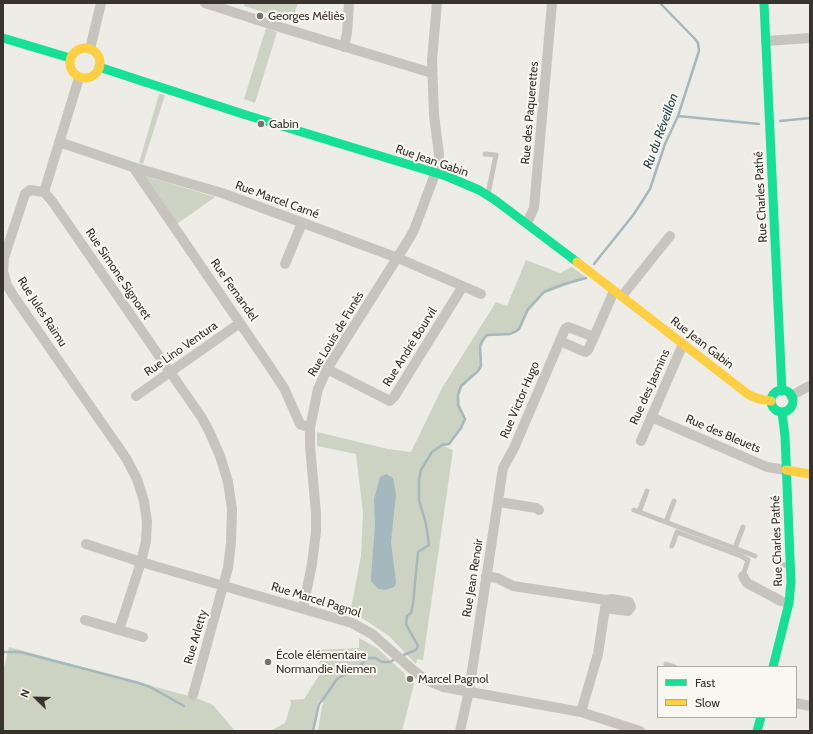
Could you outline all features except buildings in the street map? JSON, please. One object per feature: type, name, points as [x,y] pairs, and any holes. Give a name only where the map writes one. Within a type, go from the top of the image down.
[{"type":"street","points":[[90,49],[101,3]]},
{"type":"street","points":[[205,3],[432,72]]},
{"type":"street","points":[[344,46],[347,33],[349,3]]},
{"type":"street","name":"Rue Louis de Funès","points":[[303,608],[312,564],[316,532],[310,428],[318,389],[327,369],[398,258],[414,230],[438,166],[439,154],[434,116],[432,72],[437,3]]},
{"type":"street","name":"Rue des Paquerettes","points":[[527,224],[534,208],[552,3]]},
{"type":"street","name":"Rue Charles Pathé","points":[[764,3],[782,390]]},
{"type":"street","points":[[3,38],[70,58]]},
{"type":"street","points":[[766,40],[810,38]]},
{"type":"street","points":[[80,49],[90,49],[97,54],[100,67],[94,76],[84,79],[79,78],[72,72],[70,67],[70,58],[80,49]]},
{"type":"street","name":"Rue Jean Gabin","points":[[100,67],[434,177],[449,177],[488,195],[618,293],[749,395],[759,399],[771,401]]},
{"type":"street","points":[[44,192],[79,78]]},
{"type":"street","name":"Rue Marcel Carné","points":[[59,142],[133,167],[222,193],[398,258],[481,294]]},
{"type":"street","name":"Rue Fernandel","points":[[133,167],[284,388],[300,424],[310,428]]},
{"type":"street","name":"Rue Jules Raimu","points":[[44,192],[30,190],[26,194],[4,258],[3,271],[7,285],[13,295],[126,458],[137,479],[144,500],[147,522],[146,541],[141,562]]},
{"type":"street","name":"Rue Simone Signoret","points":[[44,192],[52,200],[202,418],[209,431],[220,456],[228,482],[232,509],[232,542],[224,586]]},
{"type":"street","points":[[285,264],[302,223]]},
{"type":"street","points":[[560,341],[585,352],[588,350],[618,293],[670,236]]},
{"type":"street","name":"Rue André Bourvil","points":[[327,369],[390,401],[403,384],[463,286]]},
{"type":"street","name":"Rue Lino Ventura","points":[[136,396],[240,323]]},
{"type":"street","name":"Rue Victor Hugo","points":[[503,468],[514,448],[565,329],[568,327],[594,337]]},
{"type":"street","name":"Rue des Jasmins","points":[[640,441],[683,344]]},
{"type":"street","points":[[791,396],[810,386]]},
{"type":"street","points":[[782,390],[791,396],[791,407],[782,412],[774,408],[771,401],[773,395],[782,390]]},
{"type":"street","name":"Rue Charles Pathé","points":[[773,666],[789,603],[791,566],[782,412]]},
{"type":"street","name":"Rue des Bleuets","points":[[651,417],[767,467],[786,470]]},
{"type":"street","name":"Rue Jean Renoir","points":[[460,731],[470,691],[503,468]]},
{"type":"street","points":[[786,470],[810,474]]},
{"type":"street","points":[[499,502],[536,508],[539,510]]},
{"type":"street","name":"Rue Marcel Pagnol","points":[[86,544],[141,562],[354,624],[372,634],[426,680],[443,687],[581,712],[637,731]]},
{"type":"street","points":[[119,630],[141,562]]},
{"type":"street","points":[[486,576],[497,578],[513,586],[606,604],[598,654],[581,712]]},
{"type":"street","points":[[743,576],[747,583],[781,601],[789,603]]},
{"type":"street","name":"Rue Arletty","points":[[194,695],[224,586]]},
{"type":"street","points":[[86,620],[143,637]]},
{"type":"street","points":[[797,703],[810,706]]},
{"type":"street","points":[[757,731],[761,718]]},
{"type":"lane","points":[[485,154],[496,155],[488,195]]},
{"type":"lane","points":[[647,491],[636,511],[755,556]]},
{"type":"lane","points":[[666,522],[674,501]]},
{"type":"lane","points":[[735,548],[743,527]]},
{"type":"lane","points":[[672,546],[677,532],[741,556],[748,560],[743,576]]},
{"type":"lane","points":[[774,562],[791,566]]},
{"type":"lane","points":[[666,664],[672,666]]},
{"type":"green space","points":[[245,3],[298,3],[292,21],[244,6]]},
{"type":"green space","points":[[266,28],[277,32],[255,103],[244,99]]},
{"type":"green space","points":[[159,94],[165,95],[143,164],[139,163]]},
{"type":"green space","points":[[143,175],[215,197],[177,224]]},
{"type":"green space","points":[[526,260],[560,273],[572,267],[587,278],[545,293],[528,312],[520,330],[516,333],[510,335],[487,336],[481,347],[482,366],[480,370],[462,387],[459,395],[460,405],[466,419],[449,445],[443,446],[453,450],[423,660],[417,659],[416,664],[389,636],[365,620],[350,613],[361,556],[363,513],[356,454],[317,446],[317,432],[388,449],[411,452],[442,388],[496,302],[507,306]]},
{"type":"green space","points":[[359,638],[377,648],[405,674],[404,676],[414,684],[402,731],[318,731],[322,706],[324,703],[320,700],[318,702],[313,731],[270,731],[285,723],[291,704],[290,700],[304,699],[320,674],[319,650],[359,648]]},
{"type":"green space","points":[[9,647],[196,698],[213,705],[235,731],[3,731],[3,673]]},
{"type":"shaded area","points":[[386,474],[393,478],[396,494],[391,542],[396,582],[395,586],[385,590],[378,589],[371,581],[371,577],[375,524],[374,499],[380,477]]},
{"type":"waterway","name":"Ru du Réveillon","points":[[594,264],[634,214],[650,189],[665,144],[678,116],[699,51],[698,43],[695,39],[660,3]]},
{"type":"waterway","points":[[678,116],[759,124]]},
{"type":"waterway","points":[[780,121],[810,118]]},
{"type":"waterway","name":"Ru du Réveillon","points":[[401,656],[416,650],[418,646],[406,624],[407,616],[411,613],[413,604],[418,552],[429,545],[426,524],[419,500],[419,480],[421,470],[432,452],[442,445],[449,444],[461,428],[465,419],[458,405],[458,395],[461,386],[478,371],[481,366],[480,346],[482,341],[487,335],[510,334],[519,329],[528,309],[544,292],[564,284],[586,278]]},
{"type":"waterway","points":[[3,652],[20,652],[139,683],[150,687],[184,706]]},
{"type":"waterway","name":"Ru du Réveillon","points":[[313,731],[319,704],[337,679],[361,665],[367,658],[375,658],[382,662],[390,662],[395,659]]},
{"type":"traffic: fast","points":[[764,3],[782,391]]},
{"type":"traffic: fast","points":[[3,38],[70,58]]},
{"type":"traffic: fast","points":[[99,67],[246,115],[446,176],[479,190],[495,200],[577,262]]},
{"type":"traffic: fast","points":[[782,390],[786,391],[792,397],[793,401],[792,405],[786,411],[782,412],[778,411],[772,405],[771,401],[772,397],[778,391],[782,390]]},
{"type":"traffic: fast","points":[[773,666],[789,603],[791,582],[785,436],[782,412]]},
{"type":"traffic: fast","points":[[757,731],[761,718]]},
{"type":"traffic: slow","points":[[85,48],[96,52],[100,63],[96,74],[85,78],[74,74],[70,63],[74,52],[85,48]]},
{"type":"traffic: slow","points":[[577,262],[749,395],[759,399],[771,401]]},
{"type":"traffic: slow","points":[[786,470],[810,474]]},
{"type":"place","name":"Georges Méliès","points":[[260,16]]},
{"type":"place","name":"Gabin","points":[[261,124]]},
{"type":"place","name":"École élémentaire Normandie Niemen","points":[[268,662]]},
{"type":"place","name":"Marcel Pagnol","points":[[410,679]]}]
